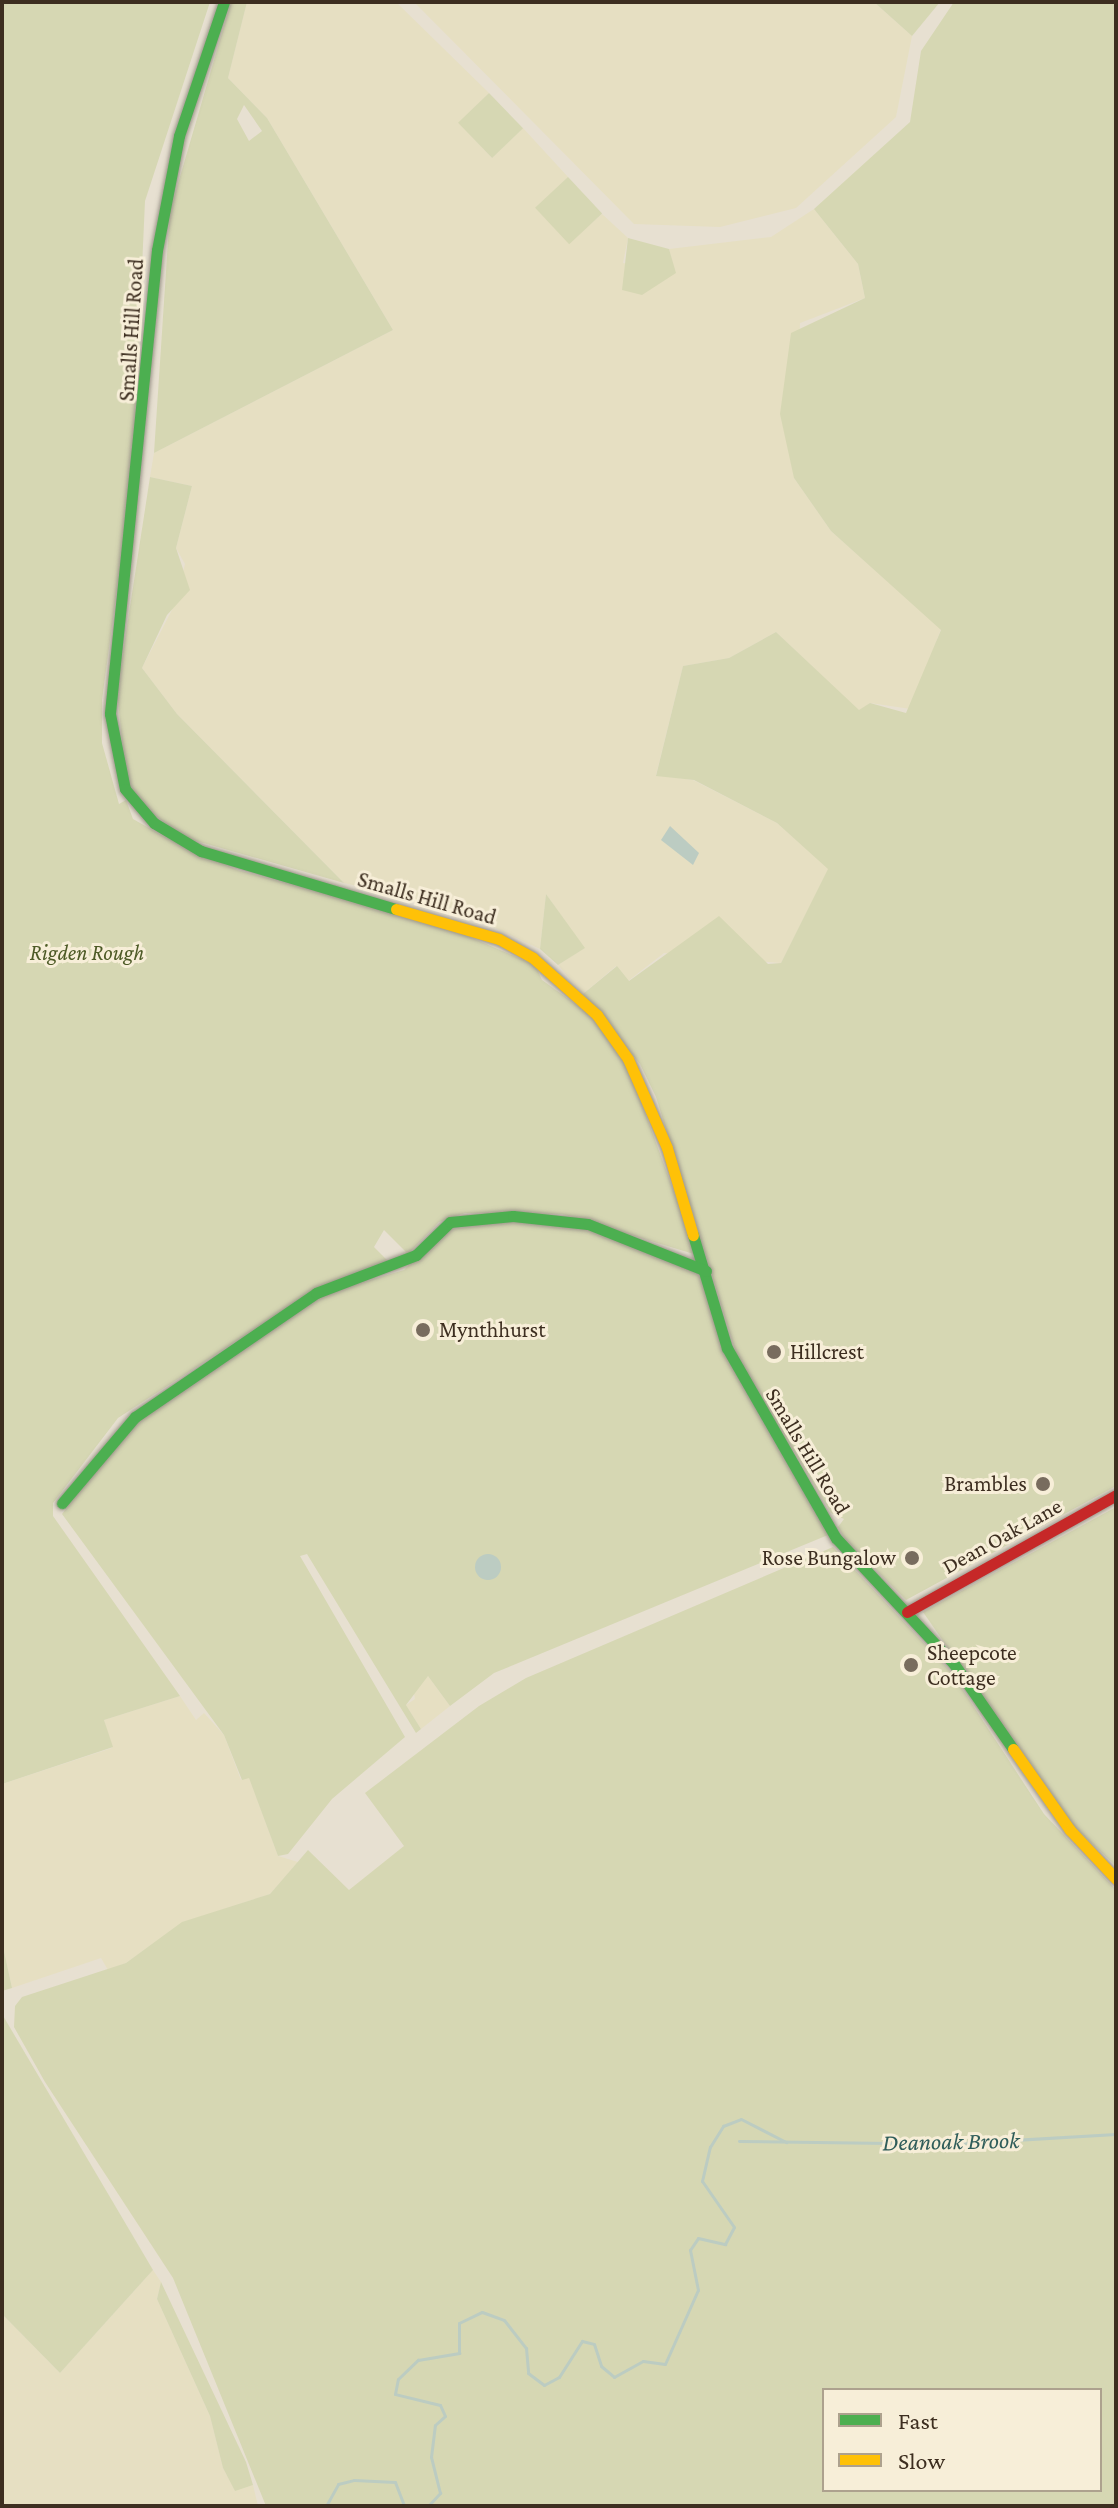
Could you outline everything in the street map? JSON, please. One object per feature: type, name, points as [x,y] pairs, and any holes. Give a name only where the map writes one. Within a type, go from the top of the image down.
[{"type":"street","name":"Smalls Hill Road","points":[[224,2],[179,136],[157,250],[110,714],[120,775],[138,809],[201,851],[465,924],[533,958],[597,1015],[628,1059],[667,1148],[727,1348],[836,1538],[954,1664],[1070,1830],[1116,1879]]},
{"type":"street","points":[[62,1503],[135,1417],[316,1293],[416,1255],[450,1222],[492,1215],[588,1224],[706,1271]]},
{"type":"street","name":"Dean Oak Lane","points":[[907,1612],[1116,1495]]},
{"type":"shaded area","points":[[247,2],[396,2],[489,93],[459,123],[492,158],[523,128],[568,177],[538,209],[571,241],[602,214],[628,238],[623,263],[675,273],[669,249],[771,237],[814,209],[858,264],[865,298],[800,323],[794,478],[831,531],[941,629],[911,709],[870,703],[859,711],[776,632],[729,658],[683,666],[656,775],[693,780],[777,823],[829,869],[781,963],[664,953],[628,981],[616,966],[583,994],[558,965],[584,948],[546,894],[540,949],[452,908],[344,883],[177,714],[142,668],[175,604],[185,564],[176,548],[192,486],[150,477],[154,453],[393,330],[267,118],[228,78]]},
{"type":"shaded area","points":[[414,2],[874,2],[912,36],[896,117],[796,208],[720,227],[634,224]]},
{"type":"shaded area","points":[[670,826],[699,853],[693,865],[661,840]]},
{"type":"shaded area","points":[[488,1554],[497,1558],[501,1567],[497,1576],[488,1580],[479,1576],[475,1567],[479,1558]]},
{"type":"shaded area","points":[[428,1676],[450,1706],[421,1729],[406,1705],[415,1699],[413,1687]]},
{"type":"shaded area","points":[[180,1696],[196,1720],[204,1713],[224,1735],[241,1780],[249,1777],[278,1856],[298,1862],[270,1894],[182,1923],[126,1963],[108,1970],[101,1958],[12,1988],[2,1942],[2,1784],[112,1748],[104,1720]]},
{"type":"shaded area","points":[[153,2270],[161,2282],[157,2299],[210,2416],[223,2468],[235,2490],[253,2485],[258,2506],[2,2506],[2,2314],[60,2373]]},
{"type":"green space","name":"Rigden Rough","points":[[2,2],[210,2],[145,201],[133,470],[102,700],[102,743],[119,804],[126,800],[133,819],[237,870],[432,921],[535,965],[542,980],[596,1019],[628,1066],[697,1255],[562,1214],[465,1213],[439,1222],[408,1254],[384,1230],[374,1247],[389,1262],[287,1308],[118,1418],[53,1503],[53,1516],[180,1696],[104,1720],[113,1747],[2,1784]]},
{"type":"green space","points":[[231,2],[247,2],[228,78],[267,118],[393,330],[154,453],[170,211]],"holes":[[[244,105],[262,131],[249,141],[237,119]]]},
{"type":"green space","points":[[874,2],[940,2],[912,36]]},
{"type":"green space","points":[[954,2],[1116,2],[1116,1486],[906,1600],[845,1539],[838,1527],[844,1519],[831,1513],[738,1359],[656,1097],[640,1064],[583,994],[617,966],[629,981],[719,916],[768,964],[781,963],[828,869],[777,823],[694,780],[656,776],[683,666],[729,658],[776,632],[859,710],[870,703],[906,713],[941,630],[831,531],[794,478],[780,414],[791,333],[865,298],[858,264],[814,209],[910,122],[921,51]]},
{"type":"green space","points":[[489,93],[523,128],[492,158],[458,123]]},
{"type":"green space","points":[[568,177],[602,214],[569,244],[535,208]]},
{"type":"green space","points":[[628,238],[669,249],[676,273],[642,295],[622,290]]},
{"type":"green space","points":[[150,477],[192,486],[176,548],[190,590],[167,615],[142,668],[177,714],[344,883],[186,838],[146,809],[126,780],[117,691]]},
{"type":"green space","points":[[546,894],[585,948],[558,965],[540,949]]},
{"type":"green space","points":[[523,1220],[591,1230],[701,1275],[737,1376],[828,1535],[494,1673],[450,1706],[428,1676],[406,1705],[421,1729],[416,1733],[307,1554],[300,1556],[405,1737],[332,1799],[288,1854],[278,1856],[249,1778],[242,1780],[224,1735],[62,1514],[130,1425],[320,1295],[404,1270],[443,1230]]},
{"type":"green space","points":[[1116,1507],[1116,1866],[1068,1821],[923,1612]]},
{"type":"green space","points":[[833,1547],[951,1672],[1044,1814],[1116,1890],[1116,2506],[266,2506],[173,2278],[45,2082],[14,2027],[15,2006],[22,1997],[126,1963],[182,1922],[270,1894],[308,1850],[349,1890],[404,1846],[365,1793],[479,1706],[526,1678]]},
{"type":"green space","points":[[2,1942],[12,1988],[2,1991]]},
{"type":"green space","points":[[2,2014],[153,2270],[60,2373],[2,2314]]},
{"type":"green space","points":[[161,2282],[246,2462],[253,2485],[235,2491],[223,2468],[210,2416],[157,2299]]},
{"type":"waterway","name":"Deanoak Brook","points":[[428,2506],[440,2493],[431,2457],[435,2425],[445,2416],[440,2405],[395,2394],[398,2379],[418,2360],[459,2353],[459,2323],[482,2312],[504,2320],[526,2348],[528,2373],[544,2385],[559,2377],[582,2341],[594,2344],[601,2366],[614,2377],[643,2361],[665,2364],[698,2290],[690,2250],[698,2238],[725,2244],[734,2227],[702,2181],[710,2147],[723,2126],[741,2119],[786,2142]]},
{"type":"waterway","name":"Deanoak Brook","points":[[739,2141],[944,2144],[1116,2134]]},
{"type":"waterway","name":"Deanoak Brook","points":[[326,2506],[338,2484],[354,2480],[395,2482],[404,2506]]},
{"type":"traffic: fast","points":[[224,2],[179,136],[157,250],[110,714],[125,789],[154,823],[201,851],[396,909]]},
{"type":"traffic: fast","points":[[62,1503],[135,1417],[316,1293],[416,1255],[450,1222],[513,1216],[588,1224],[706,1271]]},
{"type":"traffic: fast","points":[[693,1235],[727,1348],[836,1538],[954,1664],[1013,1749]]},
{"type":"traffic: slow","points":[[396,909],[499,939],[533,958],[597,1015],[628,1059],[667,1148],[693,1235]]},
{"type":"traffic: slow","points":[[1013,1749],[1070,1830],[1116,1879]]},
{"type":"traffic: jam","points":[[907,1612],[1116,1495]]},
{"type":"place","name":"Mynthhurst","points":[[423,1330]]},
{"type":"place","name":"Hillcrest","points":[[774,1352]]},
{"type":"place","name":"Brambles","points":[[1043,1484]]},
{"type":"place","name":"Rose Bungalow","points":[[912,1558]]},
{"type":"place","name":"Sheepcote Cottage","points":[[911,1665]]}]
